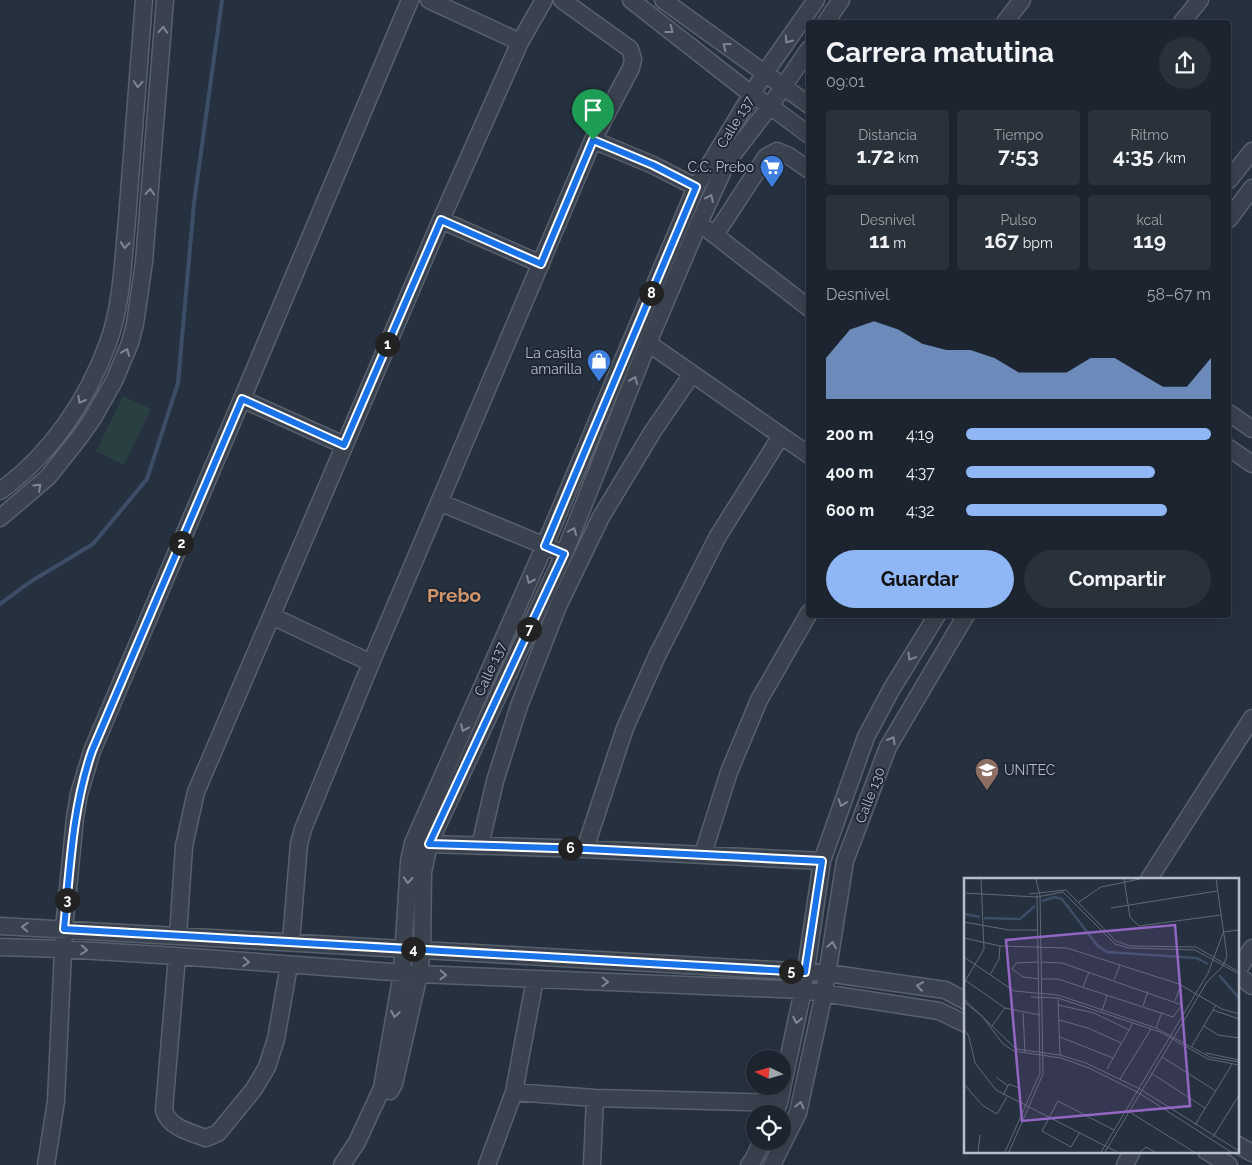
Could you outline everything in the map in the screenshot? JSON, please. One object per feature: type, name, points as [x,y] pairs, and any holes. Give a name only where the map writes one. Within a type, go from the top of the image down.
[{"type":"street","points":[[0,491],[28,468],[46,449],[74,413],[91,382],[108,343],[116,315],[123,260],[144,0]]},
{"type":"street","points":[[0,518],[48,477],[79,438],[114,381],[130,343],[135,324],[144,262],[165,0]]},
{"type":"street","points":[[46,1165],[56,1101],[62,949],[75,818],[85,772],[92,751],[410,0]]},
{"type":"street","points":[[430,0],[520,42]]},
{"type":"street","points":[[178,936],[184,846],[196,792],[441,220],[520,42],[544,0]]},
{"type":"street","points":[[290,942],[299,844],[303,829],[371,663],[593,140],[631,68],[633,59],[630,49],[562,0]]},
{"type":"street","points":[[631,0],[751,94],[806,133]]},
{"type":"street","points":[[663,0],[806,103]]},
{"type":"street","name":"Calle 137","points":[[342,1165],[357,1142],[382,1088],[402,973],[413,843],[545,546],[696,187],[751,94],[816,0]]},
{"type":"street","points":[[827,20],[841,0]]},
{"type":"street","points":[[1007,20],[1022,0]]},
{"type":"street","points":[[1184,20],[1200,0]]},
{"type":"street","points":[[352,1165],[366,1145],[394,1084],[419,974],[422,950],[423,872],[429,844],[564,554],[648,344],[699,223],[728,162],[806,53]]},
{"type":"street","points":[[593,140],[653,165],[696,187]]},
{"type":"street","points":[[715,235],[766,157],[777,151],[789,156],[806,168]]},
{"type":"street","points":[[1231,179],[1246,170],[1252,151]]},
{"type":"street","points":[[1231,216],[1252,188]]},
{"type":"street","points":[[441,220],[541,264]]},
{"type":"street","points":[[699,223],[806,306]]},
{"type":"street","points":[[648,344],[806,453]]},
{"type":"street","points":[[480,846],[495,781],[519,706],[558,606],[601,517],[653,430],[692,374]]},
{"type":"street","points":[[242,399],[344,445]]},
{"type":"street","points":[[1231,414],[1251,427]]},
{"type":"street","points":[[586,849],[625,728],[657,656],[718,536],[781,436]]},
{"type":"street","points":[[1231,449],[1252,464]]},
{"type":"street","points":[[439,502],[564,554]]},
{"type":"street","points":[[272,616],[371,663]]},
{"type":"street","points":[[703,854],[729,772],[759,700],[806,618]]},
{"type":"street","name":"Calle 130","points":[[778,1105],[803,990],[822,861],[866,737],[891,690],[934,618]]},
{"type":"street","name":"Calle 130","points":[[772,1165],[798,1113],[824,993],[845,861],[888,747],[964,618]]},
{"type":"street","points":[[1150,878],[1252,718]]},
{"type":"street","points":[[429,844],[703,854],[822,861]]},
{"type":"street","points":[[0,926],[827,973],[945,990],[964,1000]]},
{"type":"street","points":[[0,947],[177,956],[419,974],[803,990],[939,1011],[964,1023]]},
{"type":"street","points":[[1240,967],[1252,948]]},
{"type":"street","points":[[177,956],[164,1110],[166,1117],[171,1123],[206,1138],[218,1133],[254,1089],[267,1068],[276,1039],[288,965]]},
{"type":"street","points":[[1240,977],[1252,986]]},
{"type":"street","points":[[487,1165],[514,1092],[535,979]]},
{"type":"street","points":[[514,1092],[746,1106]]},
{"type":"street","points":[[592,1165],[595,1098]]},
{"type":"street","points":[[1240,1146],[1252,1153]]},
{"type":"street","points":[[749,1165],[758,1150]]},
{"type":"street","points":[[1125,1165],[1132,1152]]},
{"type":"street","points":[[1208,1152],[1229,1165]]},
{"type":"green space","points":[[123,396],[151,409],[124,465],[96,451]]},
{"type":"waterway","points":[[0,604],[30,582],[93,544],[147,479],[178,383],[194,203],[222,0]]},
{"type":"place","name":"C.C. Prebo","points":[[772,188]]},
{"type":"place","name":"La casita amarilla","points":[[599,382]]},
{"type":"place","name":"UNITEC","points":[[987,791]]},
{"type":"district","name":"Prebo","points":[[454,595]]},
{"type":"route","points":[[593,140],[653,165],[696,187],[545,546],[564,554],[429,844],[703,854],[822,861],[805,972],[64,929],[75,818],[79,794],[92,751],[242,399],[344,445],[441,220],[541,264],[593,140]]}]
